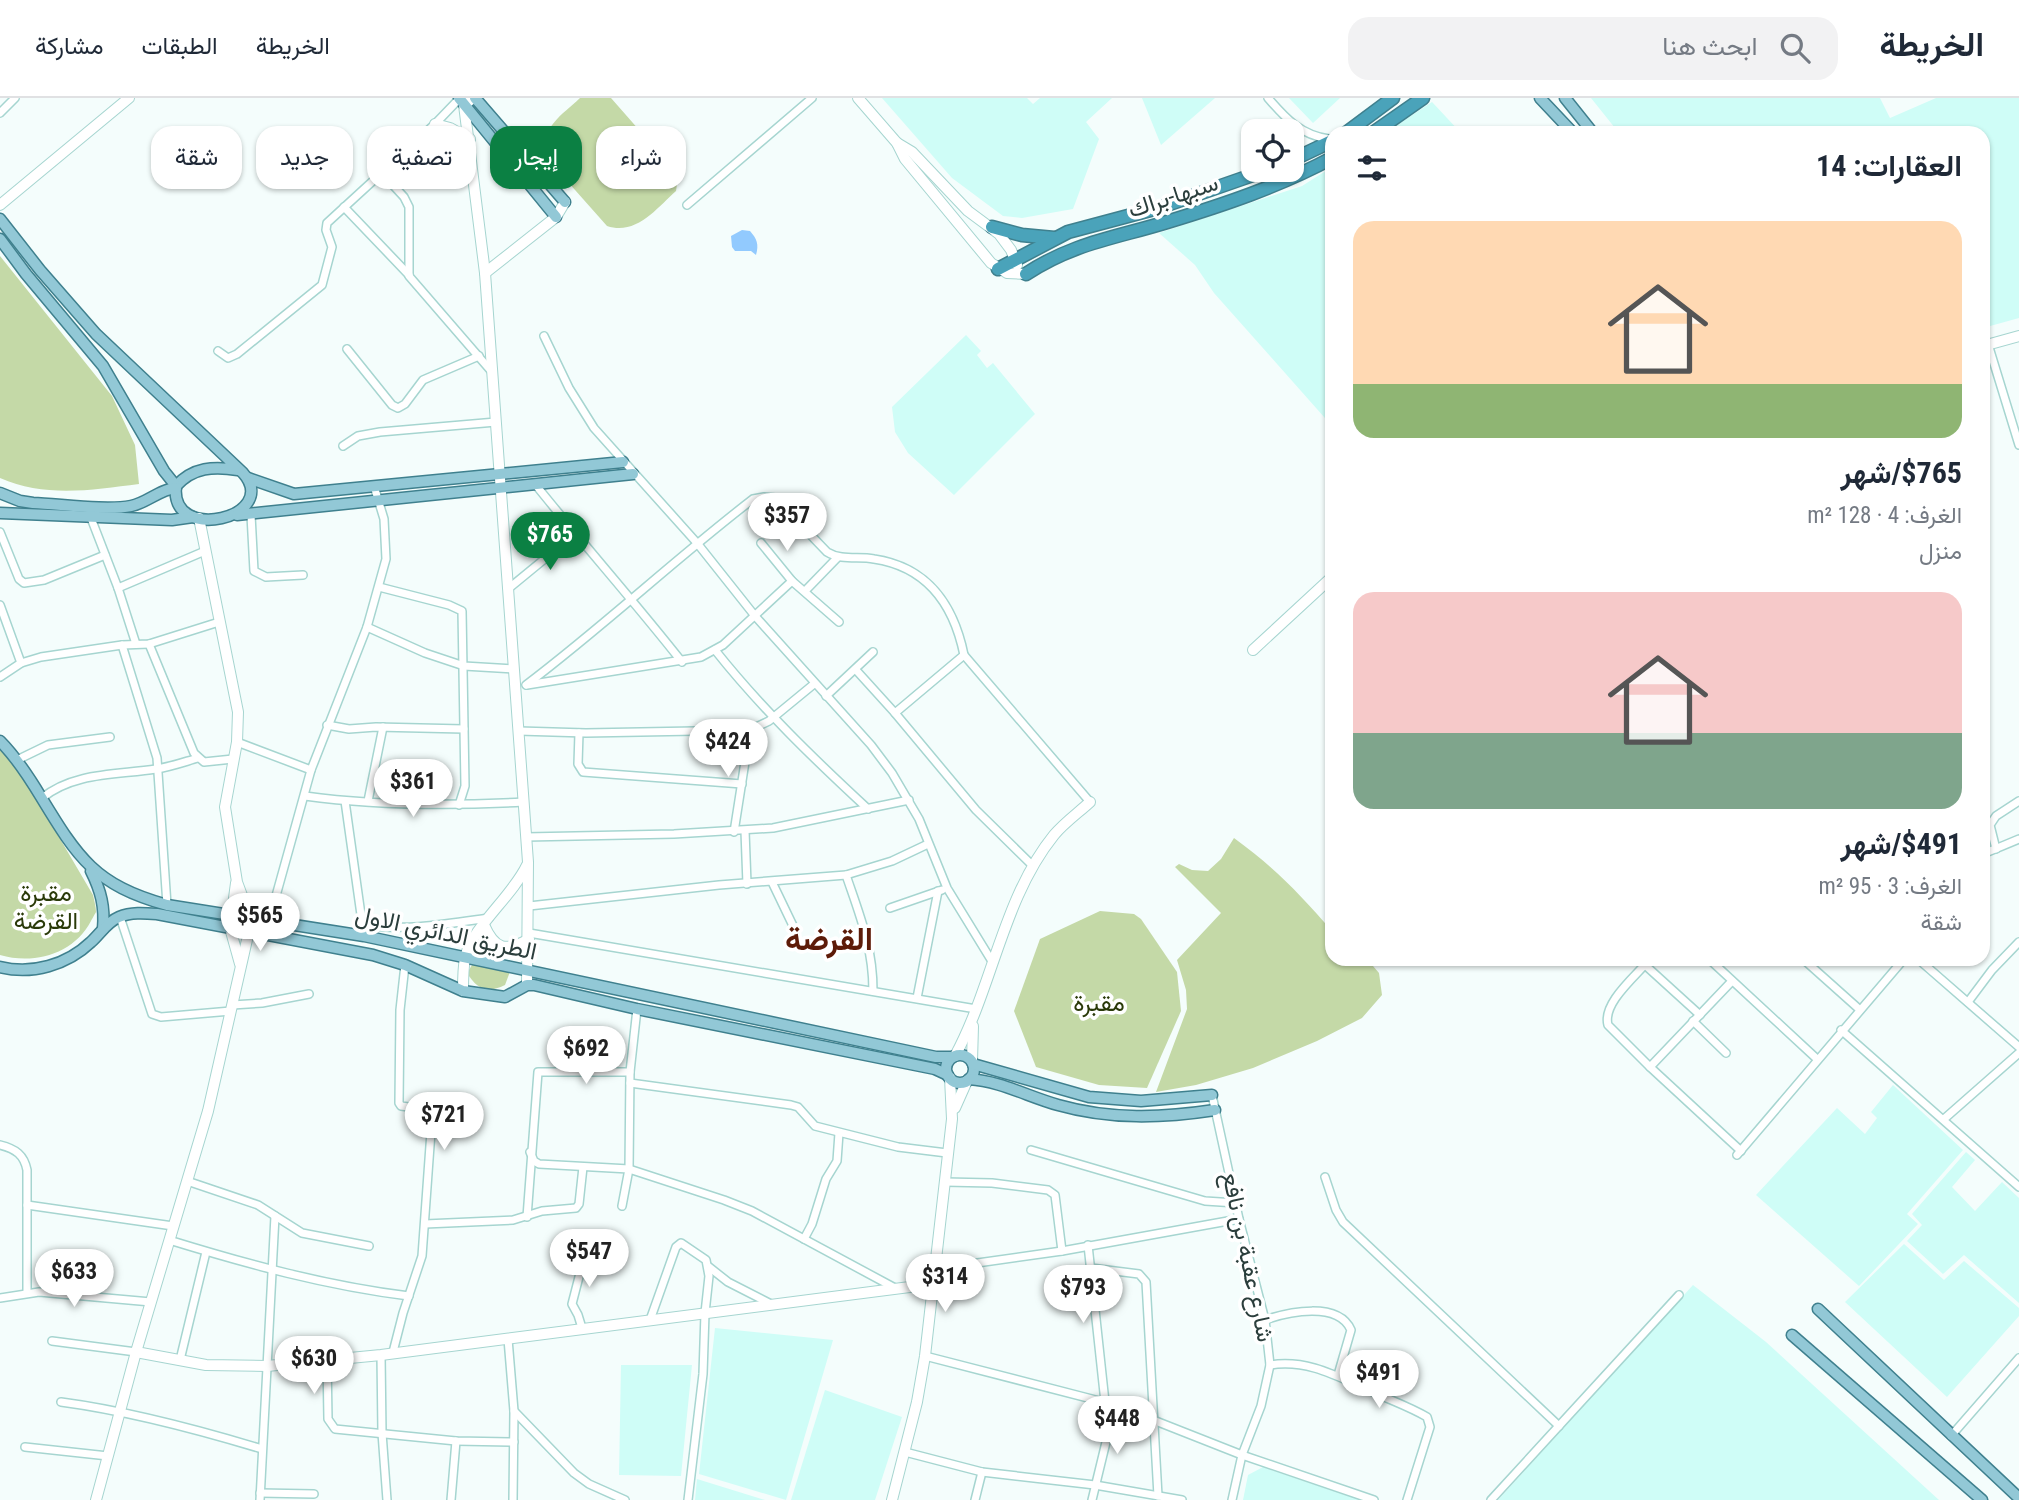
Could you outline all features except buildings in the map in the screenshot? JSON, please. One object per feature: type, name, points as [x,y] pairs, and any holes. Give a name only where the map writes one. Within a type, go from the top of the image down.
[{"type":"highway","points":[[1355,126],[1393,98]]},
{"type":"highway","points":[[1383,126],[1423,98]]},
{"type":"highway","points":[[1304,154],[1325,144]]},
{"type":"highway","name":"سبها-براك","points":[[1021,274],[1064,252],[1168,222],[1261,190],[1325,162]]},
{"type":"highway","name":"سبها-براك","points":[[998,269],[1055,238],[1082,228],[1158,208],[1241,179]]},
{"type":"highway","points":[[992,227],[1023,235],[1055,238]]},
{"type":"main road","points":[[1540,98],[1566,126]]},
{"type":"main road","points":[[1565,98],[1588,126]]},
{"type":"main road","points":[[466,99],[565,202]]},
{"type":"main road","points":[[466,99],[556,217]]},
{"type":"main road","points":[[0,219],[40,271],[96,334],[248,478],[294,494],[623,462]]},
{"type":"main road","points":[[0,239],[103,366],[176,487]]},
{"type":"main road","points":[[238,470],[225,468],[189,473],[176,487],[178,506],[185,513],[211,519],[288,508],[634,474]]},
{"type":"main road","points":[[234,515],[244,509],[250,500],[248,478]]},
{"type":"main road","points":[[0,492],[33,503],[127,507],[176,487]]},
{"type":"main road","points":[[0,513],[172,520],[197,517]]},
{"type":"main road","name":"الطريق الدائري الاول","points":[[0,741],[17,760],[66,838],[87,865],[127,892],[167,905],[363,936],[936,1057],[954,1056]]},
{"type":"main road","points":[[87,865],[101,894],[103,929]]},
{"type":"main road","name":"الطريق الدائري الاول","points":[[120,917],[138,913],[157,914],[249,931],[373,956],[405,965],[463,991],[505,997],[527,985],[935,1069],[949,1076]]},
{"type":"main road","points":[[0,967],[21,970],[52,965],[80,951],[120,917]]},
{"type":"main road","points":[[1212,1095],[1141,1101],[1089,1097],[973,1062],[965,1055],[954,1056],[947,1067],[949,1076],[956,1082],[987,1082],[1057,1105],[1114,1116],[1167,1116],[1215,1110]]},
{"type":"main road","points":[[968,1080],[973,1074],[973,1062]]},
{"type":"main road","points":[[1818,1309],[2019,1498]]},
{"type":"main road","points":[[1792,1335],[1982,1500]]},
{"type":"street","points":[[0,113],[15,98]]},
{"type":"street","points":[[0,205],[128,98]]},
{"type":"street","points":[[687,205],[813,98]]},
{"type":"street","points":[[858,98],[897,143],[905,159],[998,269],[1021,274],[1016,258],[992,227],[968,211],[912,152],[897,143]]},
{"type":"street","points":[[1268,98],[1284,116],[1306,133],[1325,138]]},
{"type":"street","points":[[435,124],[466,99]]},
{"type":"street","points":[[466,99],[469,126]]},
{"type":"street","points":[[435,124],[442,126]]},
{"type":"street","points":[[218,351],[228,358],[237,355],[322,285],[332,247],[326,226],[367,186]]},
{"type":"street","points":[[397,189],[409,207],[409,276]]},
{"type":"street","points":[[476,189],[485,273],[514,669],[521,687],[519,731],[528,862],[527,985]]},
{"type":"street","points":[[485,273],[556,217],[565,202]]},
{"type":"street","points":[[344,207],[409,276],[492,372]]},
{"type":"street","points":[[1990,344],[2019,336]]},
{"type":"street","points":[[544,337],[594,428],[696,543],[814,684],[871,745],[909,800],[947,888],[994,963]]},
{"type":"street","points":[[347,349],[392,405],[398,408],[405,404],[423,380],[479,356]]},
{"type":"street","points":[[1990,357],[2019,445]]},
{"type":"street","points":[[343,446],[358,436],[380,432],[496,422]]},
{"type":"street","points":[[535,484],[682,662]]},
{"type":"street","points":[[269,921],[311,770],[366,627],[386,559],[386,539],[374,486]]},
{"type":"street","points":[[521,687],[633,600],[696,543],[752,499],[764,496],[775,498],[827,552],[837,558],[871,558],[891,562],[928,584],[952,615],[964,656],[1090,802],[1055,834],[1033,866],[975,1012],[954,1056]]},
{"type":"street","points":[[251,515],[254,571],[266,578],[303,575]]},
{"type":"street","points":[[96,1500],[136,1352],[208,1111],[249,931],[250,917],[237,882],[225,807],[237,742],[238,712],[197,517]]},
{"type":"street","points":[[91,518],[136,644]]},
{"type":"street","points":[[0,532],[19,579],[24,583],[44,580],[105,555]]},
{"type":"street","points":[[508,589],[575,534]]},
{"type":"street","points":[[761,543],[792,581],[839,622]]},
{"type":"street","points":[[118,588],[205,551]]},
{"type":"street","points":[[804,592],[837,558]]},
{"type":"street","points":[[521,687],[701,657],[715,650],[792,581]]},
{"type":"street","points":[[1253,650],[1325,583]]},
{"type":"street","points":[[379,587],[449,605],[462,611],[465,786],[459,805]]},
{"type":"street","points":[[0,605],[21,663]]},
{"type":"street","points":[[0,677],[21,663],[62,653],[149,644],[219,622]]},
{"type":"street","points":[[366,627],[425,653],[464,666],[514,669]]},
{"type":"street","points":[[149,644],[198,758],[204,762],[233,759]]},
{"type":"street","points":[[122,645],[151,736],[158,769],[167,905]]},
{"type":"street","points":[[715,650],[774,718],[868,808]]},
{"type":"street","points":[[826,696],[873,652]]},
{"type":"street","points":[[895,713],[964,656]]},
{"type":"street","points":[[856,670],[976,810],[1033,866]]},
{"type":"street","points":[[519,731],[579,733],[750,730],[761,727],[774,718],[814,684]]},
{"type":"street","points":[[327,725],[349,729],[464,729]]},
{"type":"street","points":[[368,801],[383,727]]},
{"type":"street","points":[[734,832],[750,730]]},
{"type":"street","points":[[579,733],[578,764],[583,772],[742,784]]},
{"type":"street","points":[[17,760],[48,745],[110,737]]},
{"type":"street","points":[[237,742],[311,770]]},
{"type":"street","points":[[42,798],[54,789],[90,777],[158,769],[198,758]]},
{"type":"street","points":[[305,796],[409,805],[523,802]]},
{"type":"street","points":[[526,838],[745,831],[773,828],[909,800]]},
{"type":"street","points":[[345,801],[363,936]]},
{"type":"street","points":[[1996,849],[1990,825],[1996,816],[2019,801]]},
{"type":"street","points":[[745,831],[747,884]]},
{"type":"street","points":[[1990,852],[2019,839]]},
{"type":"street","points":[[528,906],[846,875],[892,861],[928,844]]},
{"type":"street","points":[[463,991],[465,956],[487,921],[519,882],[528,862]]},
{"type":"street","points":[[846,875],[861,915],[871,954],[873,991]]},
{"type":"street","points":[[237,882],[230,928],[241,968]]},
{"type":"street","points":[[772,882],[796,932]]},
{"type":"street","points":[[890,908],[947,888]]},
{"type":"street","points":[[917,998],[938,891]]},
{"type":"street","points":[[120,917],[152,1014],[161,1017],[309,994]]},
{"type":"street","points":[[361,924],[387,929],[487,921]]},
{"type":"street","points":[[487,921],[492,940],[501,946],[516,946],[529,936],[917,998],[975,1012]]},
{"type":"street","points":[[1968,1002],[1992,970],[2019,942]]},
{"type":"street","points":[[393,1352],[422,1256],[432,1118],[431,1113],[424,1109],[401,1106],[399,1103],[400,1010],[405,965]]},
{"type":"street","points":[[1643,966],[1610,1004],[1606,1018],[1613,1031],[1739,1153],[1898,966]]},
{"type":"street","points":[[1651,966],[1700,1015]]},
{"type":"street","points":[[1716,966],[1817,1059]]},
{"type":"street","points":[[1811,966],[1859,1009]]},
{"type":"street","points":[[1926,966],[2019,1047]]},
{"type":"street","points":[[1650,1067],[1732,981]]},
{"type":"street","points":[[622,1206],[629,1169],[630,1072],[637,1009]]},
{"type":"street","points":[[973,1062],[975,1012]]},
{"type":"street","points":[[1693,1021],[1726,1052]]},
{"type":"street","points":[[1842,1030],[2019,1187]]},
{"type":"street","points":[[1944,1119],[2019,1053]]},
{"type":"street","points":[[527,1217],[538,1072],[630,1072]]},
{"type":"street","points":[[892,1500],[925,1356],[952,1119],[949,1076]]},
{"type":"street","points":[[952,1119],[968,1080]]},
{"type":"street","points":[[630,1083],[791,1105],[798,1107],[815,1126],[898,1147],[947,1153]]},
{"type":"street","name":"شارع عقبة بن نافع","points":[[1212,1095],[1239,1219],[1265,1320],[1270,1365],[1261,1406],[1242,1455],[1232,1500]]},
{"type":"street","points":[[804,1239],[812,1224],[826,1179],[837,1161],[839,1133]]},
{"type":"street","points":[[0,1145],[25,1158],[27,1293]]},
{"type":"street","points":[[1031,1150],[1205,1201],[1236,1203]]},
{"type":"street","points":[[530,1152],[534,1161],[539,1164],[629,1169],[752,1211],[896,1288]]},
{"type":"street","points":[[425,1224],[513,1220],[542,1211],[576,1208],[579,1204],[583,1167]]},
{"type":"street","points":[[1325,1177],[1343,1222],[1559,1426]]},
{"type":"street","points":[[187,1181],[251,1202],[302,1233],[369,1246]]},
{"type":"street","points":[[945,1182],[992,1183],[1048,1189],[1055,1195],[1062,1251]]},
{"type":"street","points":[[27,1205],[173,1226]]},
{"type":"street","points":[[275,1216],[260,1496],[314,1494]]},
{"type":"street","points":[[935,1269],[1062,1251],[1239,1219]]},
{"type":"street","points":[[169,1240],[273,1270],[361,1290],[409,1296]]},
{"type":"street","points":[[650,1321],[676,1247],[681,1243],[685,1244],[706,1260],[708,1266],[703,1374],[688,1500]]},
{"type":"street","points":[[1088,1245],[1105,1402]]},
{"type":"street","points":[[180,1360],[206,1252]]},
{"type":"street","points":[[575,1264],[580,1273],[572,1304],[579,1315],[582,1328]]},
{"type":"street","points":[[708,1266],[718,1276],[771,1304]]},
{"type":"street","points":[[1091,1268],[1139,1274],[1146,1282],[1158,1496]]},
{"type":"street","points":[[52,1341],[206,1364],[267,1366],[381,1355],[933,1284]]},
{"type":"street","points":[[0,1298],[38,1292],[151,1302]]},
{"type":"street","points":[[1491,1500],[1679,1295]]},
{"type":"street","points":[[1265,1320],[1303,1310],[1338,1317],[1349,1325],[1351,1330],[1338,1375]]},
{"type":"street","points":[[508,1339],[514,1411],[513,1500]]},
{"type":"street","points":[[381,1355],[382,1433],[387,1500]]},
{"type":"street","points":[[925,1356],[1115,1405],[1242,1455],[1374,1500]]},
{"type":"street","points":[[1951,1436],[2019,1359]]},
{"type":"street","points":[[327,1360],[328,1419],[331,1426],[341,1432],[382,1433],[456,1441],[514,1442]]},
{"type":"street","points":[[1270,1365],[1285,1362],[1304,1364],[1338,1375],[1423,1414],[1430,1420],[1407,1500]]},
{"type":"street","points":[[61,1402],[196,1429],[262,1449]]},
{"type":"street","points":[[1092,1500],[1115,1405]]},
{"type":"street","points":[[514,1411],[574,1473],[589,1484],[625,1500]]},
{"type":"street","points":[[451,1500],[456,1441]]},
{"type":"street","points":[[25,1447],[108,1456]]},
{"type":"street","points":[[905,1452],[982,1472],[1095,1485],[1181,1500]]},
{"type":"street","points":[[975,1500],[982,1472]]},
{"type":"shaded area","points":[[882,98],[1027,98],[1033,104],[1040,98],[1112,98],[1086,122],[1099,139],[1073,209],[1022,218],[1003,216],[952,178]]},
{"type":"shaded area","points":[[1142,98],[1215,98],[1161,145]]},
{"type":"shaded area","points":[[1289,98],[1340,98],[1313,123]]},
{"type":"shaded area","points":[[1591,98],[1880,98],[1890,118],[1936,98],[2019,98],[2019,318],[1990,326],[1990,126],[1613,126]]},
{"type":"shaded area","points":[[1432,102],[1454,126],[1396,126]]},
{"type":"shaded area","points":[[1325,171],[1325,418],[1214,293],[1195,265],[1159,233],[1302,186]]},
{"type":"shaded area","points":[[966,335],[981,351],[977,355],[987,368],[993,363],[1035,414],[954,495],[908,453],[895,432],[892,407]]},
{"type":"shaded area","points":[[1893,1085],[1963,1150],[1907,1214],[1918,1224],[1859,1286],[1756,1195],[1837,1108],[1865,1134],[1877,1118],[1871,1112]]},
{"type":"shaded area","points":[[1966,1152],[1975,1160],[1952,1187],[1975,1211],[2002,1182],[2019,1198],[2019,1303],[1964,1255],[1943,1274],[1907,1241],[1922,1225],[1912,1214]]},
{"type":"shaded area","points":[[1904,1244],[1944,1280],[1964,1261],[2019,1308],[2019,1316],[1947,1397],[1845,1302]]},
{"type":"shaded area","points":[[1693,1285],[1766,1342],[1939,1500],[1498,1500]]},
{"type":"shaded area","points":[[715,1328],[833,1340],[786,1500],[699,1474]]},
{"type":"shaded area","points":[[621,1365],[692,1365],[681,1476],[619,1475]]},
{"type":"shaded area","points":[[825,1390],[902,1417],[875,1500],[791,1500]]},
{"type":"shaded area","points":[[1263,1467],[1360,1500],[1243,1500],[1248,1475]]},
{"type":"shaded area","points":[[697,1479],[765,1500],[695,1500]]},
{"type":"green space","points":[[580,98],[611,98],[636,126],[596,126],[596,189],[676,191],[637,224],[618,228],[607,226],[574,189],[582,189],[582,126],[551,126]]},
{"type":"green space","points":[[0,256],[112,396],[135,445],[139,484],[69,491],[34,488],[0,478]]},
{"type":"green space","name":"مقبرة القرضة","points":[[0,745],[12,757],[93,895],[96,912],[84,932],[64,949],[26,959],[0,955]]},
{"type":"green space","points":[[1234,838],[1262,860],[1286,881],[1325,923],[1325,966],[1373,966],[1379,973],[1382,995],[1362,1018],[1317,1041],[1253,1068],[1196,1085],[1156,1092],[1187,1009],[1186,990],[1177,960],[1221,913],[1175,867],[1179,864],[1192,870],[1208,871],[1221,859]]},
{"type":"green space","name":"مقبرة","points":[[1100,911],[1134,914],[1141,919],[1177,972],[1181,1011],[1147,1088],[1099,1085],[1036,1067],[1014,1011],[1040,939]]},
{"type":"green space","points":[[485,963],[511,969],[505,985],[488,989],[475,983],[467,973],[472,965]]},
{"type":"water","points":[[742,230],[750,231],[754,237],[756,255],[751,251],[735,251],[732,247],[731,236]]},
{"type":"district","name":"القرضة","points":[[829,939]]}]
